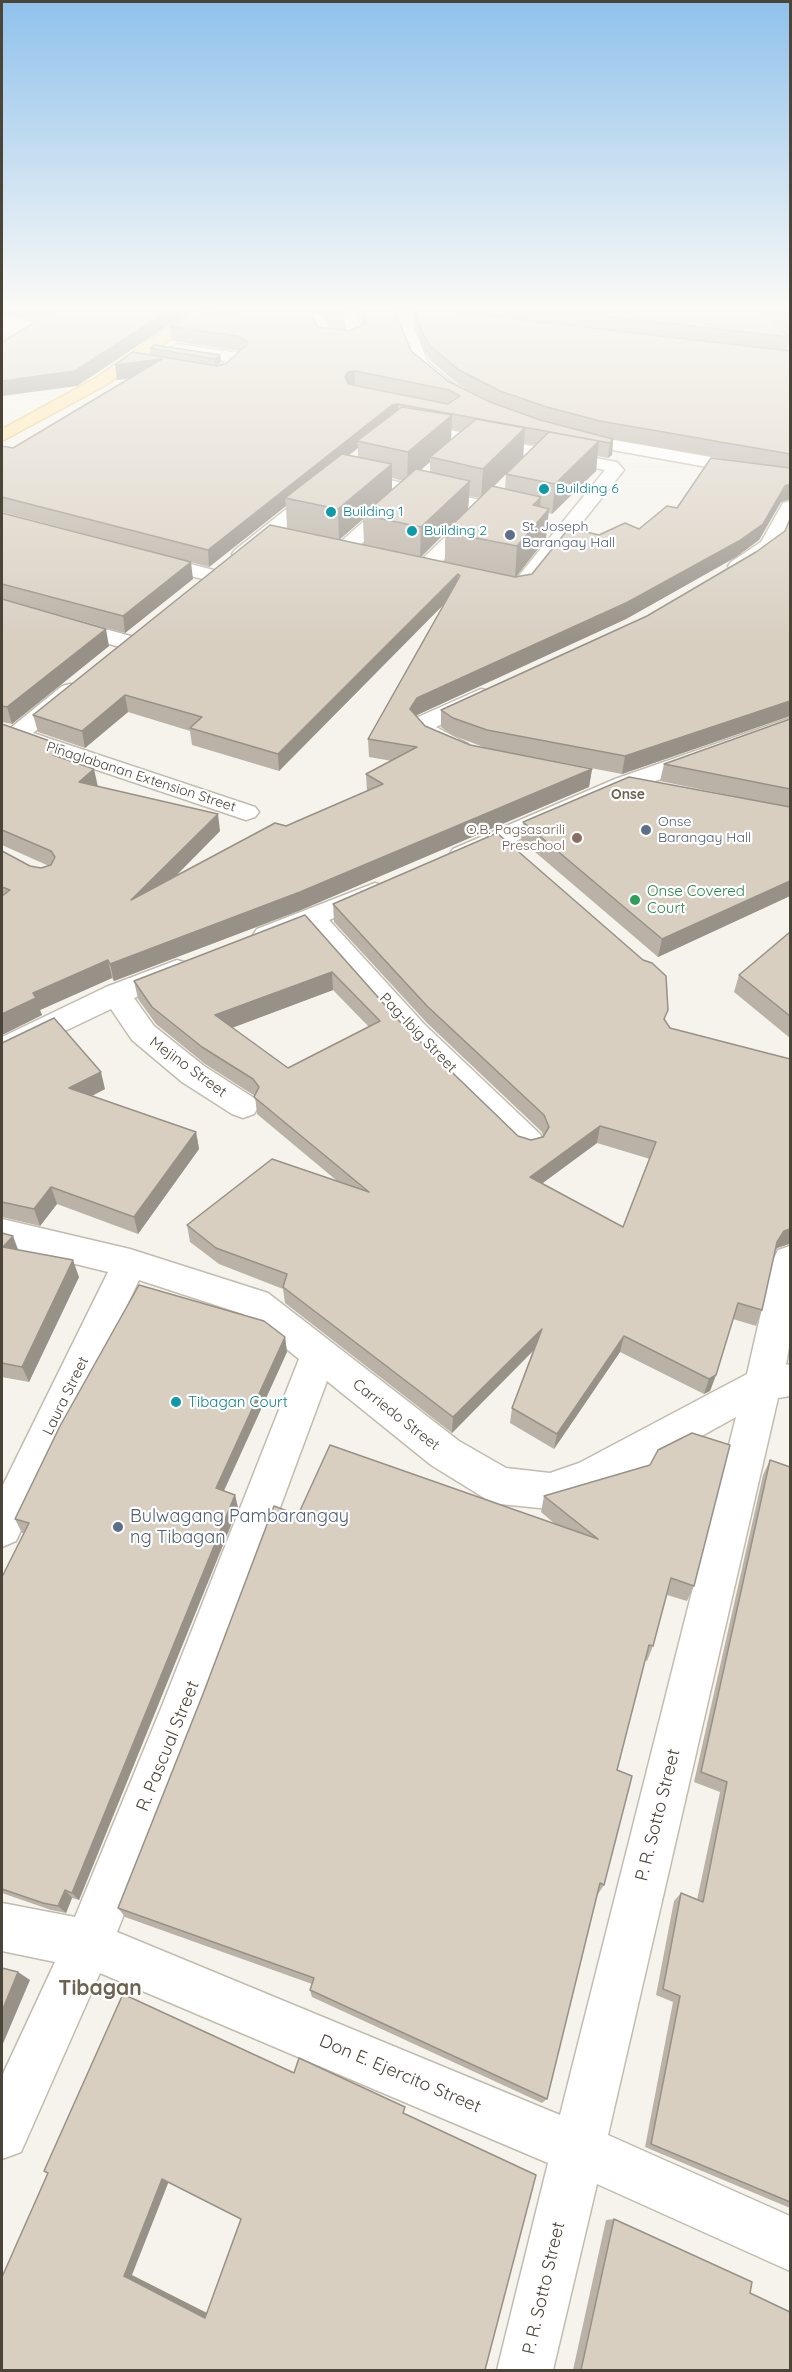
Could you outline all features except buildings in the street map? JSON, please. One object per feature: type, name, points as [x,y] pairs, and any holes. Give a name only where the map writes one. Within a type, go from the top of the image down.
[{"type":"main road","points":[[2,436],[31,422]]},
{"type":"street","points":[[390,434],[403,426],[611,466],[615,470],[522,585],[469,577]]},
{"type":"street","points":[[564,435],[790,477]]},
{"type":"street","points":[[453,454],[470,440]]},
{"type":"street","points":[[525,469],[541,454]]},
{"type":"street","points":[[191,594],[357,462]]},
{"type":"street","points":[[340,475],[571,526]]},
{"type":"street","points":[[366,555],[334,547],[427,476]]},
{"type":"street","points":[[424,568],[502,492]]},
{"type":"street","points":[[724,575],[769,546],[790,507]]},
{"type":"street","points":[[266,535],[292,538]]},
{"type":"street","points":[[769,546],[790,555]]},
{"type":"street","points":[[134,555],[213,576]]},
{"type":"street","points":[[401,562],[446,572]]},
{"type":"street","points":[[2,607],[130,643]]},
{"type":"street","points":[[112,658],[148,629]]},
{"type":"street","points":[[9,733],[86,679]]},
{"type":"street","points":[[480,756],[450,746],[430,735],[423,728],[426,722],[496,689]]},
{"type":"street","points":[[435,866],[510,847],[624,783],[790,725]]},
{"type":"street","name":"Pinaglabanan Extension Street","points":[[9,733],[246,812]]},
{"type":"street","points":[[580,775],[669,792]]},
{"type":"street","points":[[246,944],[403,880]]},
{"type":"street","name":"Pag-Ibig Street","points":[[312,918],[414,1032],[529,1143]]},
{"type":"street","points":[[2,1050],[116,994],[202,961]]},
{"type":"street","name":"Mejino Street","points":[[116,994],[143,1033],[193,1074],[243,1106]]},
{"type":"street","name":"Carriedo Street","points":[[2,1233],[130,1263],[255,1303],[445,1453],[500,1486],[550,1491],[590,1477],[777,1382]]},
{"type":"street","name":"P. R. Sotto Street","points":[[525,2370],[576,2148],[777,1382],[790,1260]]},
{"type":"street","name":"Laura Street","points":[[2,1528],[130,1263]]},
{"type":"street","name":"R. Pascual Street","points":[[2,2133],[88,1944],[184,1707],[319,1354]]},
{"type":"street","name":"Don E. Ejercito Street","points":[[2,1927],[88,1944],[576,2148],[790,2244]]},
{"type":"place","name":"Building 6","points":[[544,489]]},
{"type":"place","name":"Building 1","points":[[331,512]]},
{"type":"place","name":"Building 2","points":[[412,531]]},
{"type":"place","name":"St. Joseph Barangay Hall","points":[[510,535]]},
{"type":"place","name":"Onse Barangay Hall","points":[[646,830]]},
{"type":"place","name":"O.B. Pagsasarili Preschool","points":[[577,838]]},
{"type":"place","name":"Onse Covered Court","points":[[635,900]]},
{"type":"place","name":"Tibagan Court","points":[[176,1402]]},
{"type":"place","name":"Bulwagang Pambarangay ng Tibagan","points":[[118,1527]]},
{"type":"district","name":"Onse","points":[[628,795]]},
{"type":"district","name":"Tibagan","points":[[100,1989]]}]
